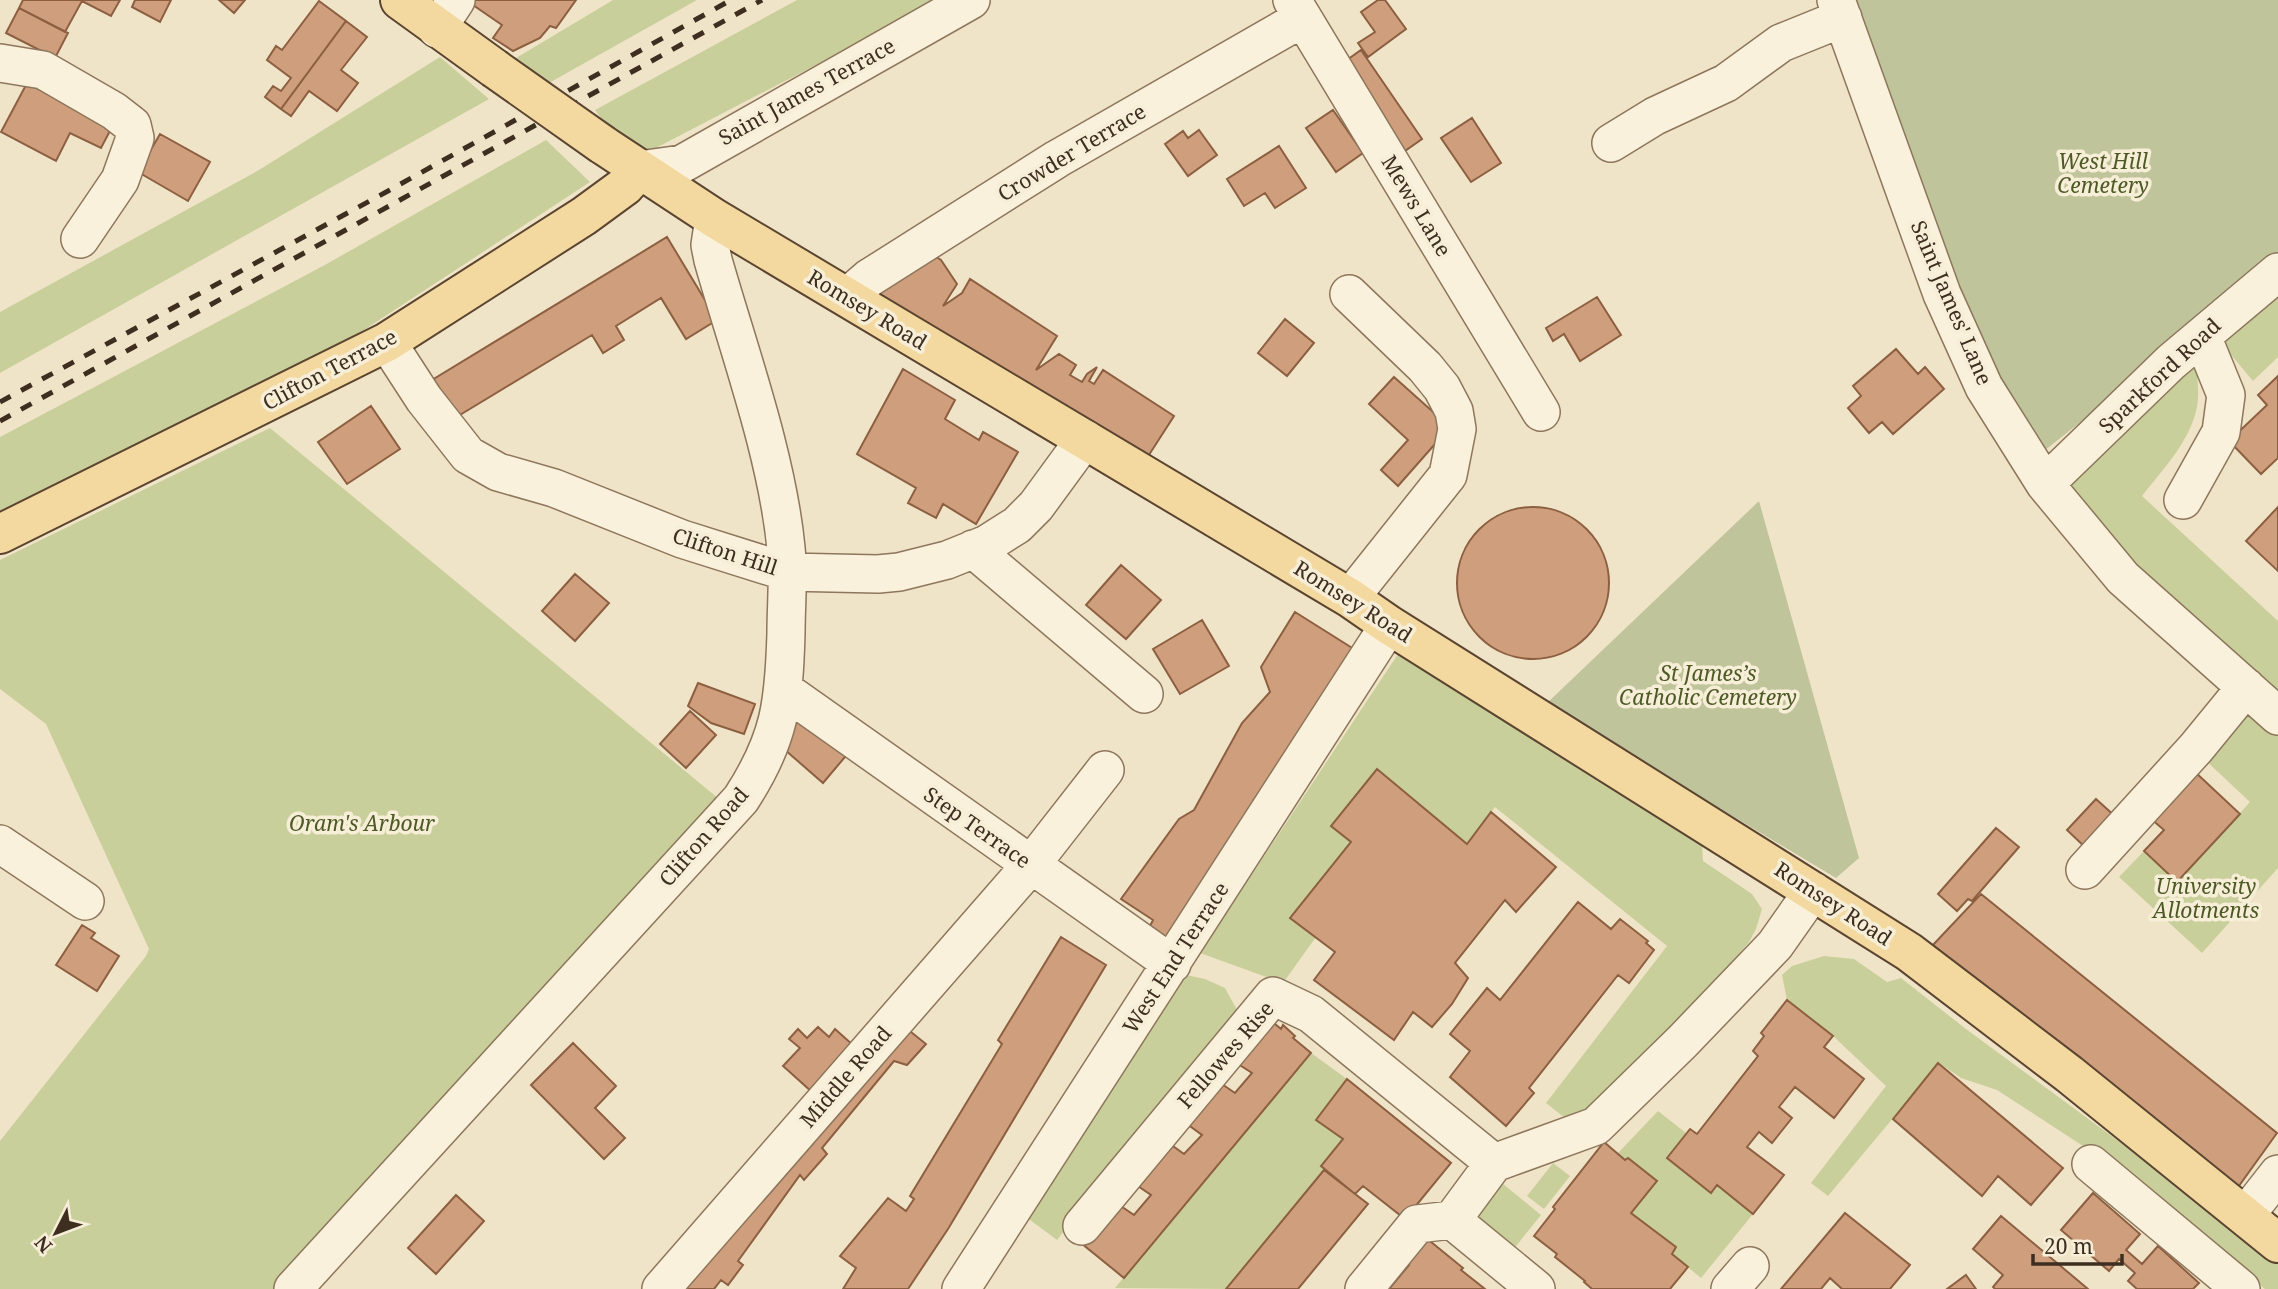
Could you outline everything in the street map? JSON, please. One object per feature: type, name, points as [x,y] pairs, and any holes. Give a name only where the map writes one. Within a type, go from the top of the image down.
[{"type":"main road","name":"Romsey Road","points":[[400,0],[447,14],[494,68],[639,170],[714,218],[1350,598],[1909,952],[2069,1074],[2278,1243]]},
{"type":"main road","name":"Clifton Terrace","points":[[0,534],[387,342],[594,209],[625,186],[639,170]]},
{"type":"street","name":"Saint James Terrace","points":[[639,170],[682,164],[971,0]]},
{"type":"street","name":"Crowder Terrace","points":[[847,298],[869,278],[1297,9]]},
{"type":"street","name":"Mews Lane","points":[[1297,9],[1541,412]]},
{"type":"street","points":[[1611,143],[1655,116],[1726,83],[1782,43],[1839,9]]},
{"type":"street","name":"Saint James' Lane","points":[[1839,9],[1942,294],[1984,387],[2045,484],[2123,578],[2278,716]]},
{"type":"street","points":[[0,63],[43,70],[114,111],[132,125],[135,138],[120,180],[80,239]]},
{"type":"street","name":"Clifton Road","points":[[293,1289],[741,799],[761,768],[776,728],[784,690],[787,572],[780,508],[765,440],[713,260],[710,238],[714,218]]},
{"type":"street","name":"Sparkford Road","points":[[2045,484],[2171,362],[2278,272]]},
{"type":"street","points":[[1349,294],[1442,388],[1454,411],[1457,429],[1448,475],[1350,598]]},
{"type":"street","points":[[2183,500],[2221,432],[2226,395],[2202,336]]},
{"type":"street","name":"Clifton Hill","points":[[387,342],[424,399],[468,455],[498,472],[554,488],[682,539],[787,572],[878,575],[919,568],[973,549],[1002,536],[1017,525],[1036,506],[1085,439]]},
{"type":"street","points":[[973,549],[1144,694]]},
{"type":"street","name":"West End Terrace","points":[[961,1289],[1389,625]]},
{"type":"street","points":[[2085,870],[2196,748],[2246,687]]},
{"type":"street","name":"Step Terrace","points":[[784,690],[1172,964]]},
{"type":"street","name":"Middle Road","points":[[661,1289],[1030,866],[1105,770]]},
{"type":"street","points":[[0,844],[85,901]]},
{"type":"street","points":[[1452,1220],[1494,1163],[1596,1126],[1775,945],[1813,891]]},
{"type":"street","name":"Fellowes Rise","points":[[1082,1226],[1273,996],[1311,1014],[1494,1163]]},
{"type":"street","points":[[2091,1164],[2241,1289]]},
{"type":"street","points":[[2245,1216],[2278,1174]]},
{"type":"street","points":[[1364,1289],[1417,1224],[1452,1220],[1536,1289]]},
{"type":"green space","points":[[613,0],[697,0],[549,83],[516,58]]},
{"type":"green space","points":[[797,0],[941,0],[652,150],[617,140],[595,110]]},
{"type":"green space","name":"West Hill Cemetery","points":[[1848,0],[2278,0],[2278,257],[2166,354],[2044,451],[1988,358],[1882,97]]},
{"type":"green space","points":[[440,57],[489,99],[0,373],[0,312],[259,170]]},
{"type":"green space","points":[[546,140],[590,182],[315,362],[0,513],[0,437],[323,266]]},
{"type":"green space","points":[[2278,287],[2278,357],[2253,381],[2217,338]]},
{"type":"green space","name":"University Allotments","points":[[2193,344],[2198,398],[2192,425],[2178,450],[2142,496],[2278,621],[2278,690],[2265,704],[2278,716],[2278,868],[2202,953],[2119,877],[2144,851],[2177,882],[2250,802],[2203,758],[2252,693],[2045,484]]},
{"type":"green space","name":"Oram's Arbour","points":[[270,428],[719,799],[275,1289],[0,1289],[0,1141],[149,949],[46,724],[0,689],[0,560]]},
{"type":"green space","name":"St James’s Catholic Cemetery","points":[[1759,501],[1859,858],[1836,878],[1546,704]]},
{"type":"green space","points":[[1398,654],[1702,846],[1703,861],[1752,894],[1762,909],[1749,942],[1627,1086],[1574,1125],[1546,1103],[1667,946],[1495,807],[1467,844],[1376,769],[1332,826],[1351,842],[1316,937],[1283,983],[1200,953]]},
{"type":"green space","points":[[1824,956],[1854,959],[1887,982],[1901,978],[2278,1260],[2278,1289],[2265,1289],[2106,1161],[1997,1090],[1961,1078],[1939,1063],[1828,1196],[1811,1183],[1886,1086],[1833,1036],[1787,1000],[1782,975],[1792,966]]},
{"type":"green space","points":[[1186,975],[1205,979],[1225,988],[1237,1010],[1057,1240],[1026,1217]]},
{"type":"green space","points":[[1311,1053],[1347,1079],[1317,1120],[1343,1139],[1321,1166],[1324,1170],[1226,1289],[1115,1288]]},
{"type":"green space","points":[[1658,1111],[1686,1133],[1667,1158],[1711,1193],[1717,1185],[1753,1214],[1701,1278],[1672,1254],[1631,1213],[1657,1181],[1618,1153]]},
{"type":"green space","points":[[1553,1163],[1570,1176],[1544,1209],[1527,1196]]},
{"type":"green space","points":[[1502,1183],[1541,1215],[1508,1256],[1468,1224]]},
{"type":"building","points":[[23,0],[82,1],[65,32],[19,8]]},
{"type":"building","points":[[80,0],[120,0],[111,16]]},
{"type":"building","points":[[135,0],[171,0],[160,22],[132,7]]},
{"type":"building","points":[[219,0],[245,0],[234,13]]},
{"type":"building","points":[[472,0],[576,0],[556,28],[550,26],[540,38],[513,51],[493,38],[502,25],[470,3]]},
{"type":"building","points":[[1378,0],[1385,0],[1406,29],[1368,57],[1358,43],[1375,32],[1361,12]]},
{"type":"building","points":[[319,1],[346,21],[281,109],[265,97],[273,86],[281,91],[291,78],[267,60],[276,46],[282,50]]},
{"type":"building","points":[[19,8],[68,33],[55,58],[6,33]]},
{"type":"building","points":[[346,21],[367,37],[341,70],[358,83],[337,111],[309,91],[291,116],[281,109]]},
{"type":"building","points":[[1361,50],[1422,139],[1402,153],[1340,65]]},
{"type":"building","points":[[27,83],[112,127],[101,148],[70,133],[56,161],[1,132]]},
{"type":"building","points":[[1333,110],[1363,153],[1336,172],[1306,128]]},
{"type":"building","points":[[1472,118],[1501,163],[1471,182],[1441,138]]},
{"type":"building","points":[[1199,130],[1217,155],[1188,176],[1165,144],[1183,131],[1188,138]]},
{"type":"building","points":[[160,134],[210,162],[188,201],[138,172]]},
{"type":"building","points":[[1279,146],[1306,188],[1275,208],[1265,193],[1244,206],[1227,179]]},
{"type":"building","points":[[667,237],[717,320],[686,339],[661,298],[616,326],[624,340],[603,353],[592,335],[450,421],[427,383]]},
{"type":"building","points":[[927,251],[941,260],[957,284],[943,306],[962,293],[970,279],[1057,336],[1036,370],[1059,354],[1076,365],[1070,375],[1082,382],[1087,374],[1097,367],[1089,381],[1094,384],[1103,370],[1174,416],[1147,458],[872,290]]},
{"type":"building","points":[[1597,297],[1621,335],[1580,361],[1564,334],[1553,341],[1546,328]]},
{"type":"building","points":[[1285,319],[1314,343],[1287,376],[1258,353]]},
{"type":"building","points":[[1896,349],[1918,374],[1925,367],[1944,389],[1893,434],[1882,422],[1869,433],[1848,408],[1861,396],[1853,386]]},
{"type":"building","points":[[903,369],[955,400],[945,419],[979,440],[983,432],[1018,452],[976,524],[943,504],[936,518],[908,503],[916,488],[857,454]]},
{"type":"building","points":[[2278,376],[2278,458],[2261,474],[2229,441],[2267,405],[2258,395]]},
{"type":"building","points":[[1394,377],[1450,427],[1398,486],[1381,470],[1408,440],[1369,404]]},
{"type":"building","points":[[371,406],[400,449],[347,484],[318,442]]},
{"type":"building","points":[[1533,507],[1562,512],[1587,529],[1604,554],[1609,583],[1604,612],[1587,637],[1562,654],[1533,659],[1504,654],[1479,637],[1462,612],[1457,583],[1462,554],[1479,529],[1504,512]]},
{"type":"building","points":[[2278,507],[2278,571],[2246,541]]},
{"type":"building","points":[[1121,565],[1161,600],[1126,639],[1086,605]]},
{"type":"building","points":[[575,574],[609,603],[575,641],[542,611]]},
{"type":"building","points":[[1295,612],[1357,651],[1167,947],[1146,934],[1153,920],[1121,899],[1179,819],[1194,810],[1242,723],[1270,692],[1261,667]]},
{"type":"building","points":[[1202,620],[1229,666],[1180,694],[1153,649]]},
{"type":"building","points":[[698,683],[755,704],[744,734],[711,723],[688,706]]},
{"type":"building","points":[[690,711],[716,735],[686,768],[660,744]]},
{"type":"building","points":[[804,711],[850,751],[823,783],[777,743]]},
{"type":"building","points":[[1377,769],[1467,844],[1491,812],[1556,867],[1516,912],[1505,900],[1455,963],[1468,978],[1452,1004],[1432,1027],[1413,1012],[1394,1040],[1314,980],[1335,952],[1290,918],[1351,842],[1331,826]]},
{"type":"building","points":[[2194,771],[2240,814],[2177,882],[2144,851],[2164,830],[2150,818]]},
{"type":"building","points":[[2096,799],[2117,818],[2087,849],[2067,830]]},
{"type":"building","points":[[1996,828],[2019,847],[1972,901],[1968,899],[1957,911],[1938,894]]},
{"type":"building","points":[[1981,894],[2277,1133],[2236,1190],[1932,946]]},
{"type":"building","points":[[1578,902],[1611,929],[1620,919],[1648,941],[1646,943],[1654,950],[1629,983],[1618,975],[1529,1088],[1534,1093],[1506,1126],[1450,1077],[1470,1051],[1450,1034],[1487,988],[1500,1000]]},
{"type":"building","points":[[82,925],[95,933],[91,938],[119,956],[97,991],[56,965]]},
{"type":"building","points":[[1061,937],[1106,965],[948,1229],[908,1289],[843,1289],[856,1268],[840,1256],[888,1198],[906,1211],[914,1199],[910,1196],[1002,1044],[998,1040]]},
{"type":"building","points":[[1787,1000],[1833,1036],[1824,1047],[1864,1079],[1834,1118],[1795,1087],[1779,1107],[1792,1118],[1772,1143],[1759,1132],[1747,1147],[1784,1175],[1753,1214],[1717,1185],[1711,1193],[1667,1158],[1690,1129],[1697,1134],[1758,1056],[1753,1051],[1764,1036],[1761,1033]]},
{"type":"building","points":[[1269,1019],[1281,1029],[1283,1025],[1295,1036],[1293,1038],[1311,1053],[1124,1278],[1081,1243],[1115,1202],[1134,1215],[1151,1195],[1132,1182],[1166,1141],[1184,1154],[1202,1135],[1183,1121],[1216,1080],[1235,1093],[1252,1073],[1235,1062]]},
{"type":"building","points":[[901,1024],[926,1044],[907,1065],[894,1061],[822,1148],[827,1154],[804,1180],[800,1175],[738,1261],[743,1265],[728,1285],[721,1280],[714,1289],[670,1289]]},
{"type":"building","points":[[818,1027],[829,1037],[835,1029],[854,1046],[812,1092],[783,1066],[800,1048],[789,1039],[798,1029],[807,1038]]},
{"type":"building","points":[[573,1043],[616,1086],[595,1108],[625,1138],[604,1159],[531,1085]]},
{"type":"building","points":[[1938,1063],[2063,1168],[2031,1205],[1998,1176],[1982,1196],[1893,1119]]},
{"type":"building","points":[[1347,1079],[1451,1163],[1405,1219],[1363,1186],[1355,1194],[1321,1166],[1343,1139],[1316,1120]]},
{"type":"building","points":[[1604,1142],[1657,1181],[1631,1213],[1676,1247],[1672,1254],[1688,1267],[1670,1289],[1592,1289],[1555,1257],[1557,1254],[1534,1236]]},
{"type":"building","points":[[1324,1170],[1368,1204],[1298,1289],[1226,1289]]},
{"type":"building","points":[[2093,1193],[2140,1234],[2126,1250],[2142,1264],[2158,1246],[2199,1283],[2193,1289],[2137,1289],[2128,1281],[2135,1273],[2119,1259],[2109,1271],[2061,1230]]},
{"type":"building","points":[[456,1195],[484,1221],[436,1274],[408,1248]]},
{"type":"building","points":[[1845,1213],[1910,1265],[1890,1289],[1842,1289],[1830,1278],[1821,1289],[1781,1289]]},
{"type":"building","points":[[2001,1216],[2088,1289],[1995,1289],[1993,1287],[2003,1275],[1973,1249]]},
{"type":"building","points":[[1425,1237],[1485,1289],[1389,1289],[1409,1265],[1405,1261]]},
{"type":"building","points":[[1966,1275],[1976,1289],[1947,1289]]},
{"type":"railway","points":[[0,402],[731,0]]},
{"type":"railway","points":[[0,421],[762,0]]}]
